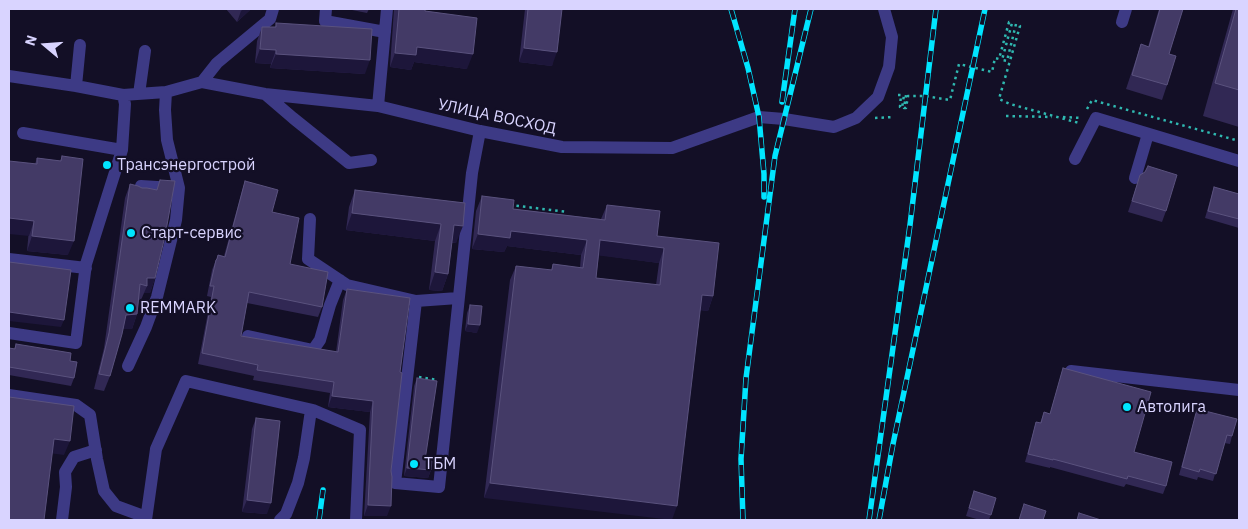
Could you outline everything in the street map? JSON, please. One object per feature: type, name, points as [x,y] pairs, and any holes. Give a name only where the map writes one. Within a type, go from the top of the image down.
[{"type":"street","points":[[202,82],[217,63],[270,19],[273,9]]},
{"type":"street","points":[[326,9],[324,22],[385,32]]},
{"type":"street","points":[[378,106],[387,9]]},
{"type":"street","name":"УЛИЦА ВОСХОД","points":[[9,76],[76,86],[123,96],[166,92],[202,82],[265,94],[378,106],[480,132],[562,147],[672,148],[759,117],[834,127],[856,118],[878,97],[889,67],[892,37],[884,9]]},
{"type":"street","points":[[1122,22],[1126,9]]},
{"type":"street","points":[[76,86],[80,46]]},
{"type":"street","points":[[139,94],[145,51]]},
{"type":"street","points":[[128,366],[146,328],[157,297],[176,220],[178,188],[167,140],[166,92]]},
{"type":"street","points":[[265,94],[350,163],[371,160]]},
{"type":"street","points":[[9,333],[76,343],[86,268],[122,150],[123,96]]},
{"type":"street","points":[[1075,159],[1096,118],[1239,161]]},
{"type":"street","points":[[416,301],[395,483],[439,487],[472,173],[480,132]]},
{"type":"street","points":[[23,134],[122,150]]},
{"type":"street","points":[[1135,178],[1148,134]]},
{"type":"street","points":[[139,195],[141,186],[178,188]]},
{"type":"street","points":[[310,219],[308,259],[346,285],[416,301],[458,298]]},
{"type":"street","points":[[9,259],[86,268]]},
{"type":"street","points":[[248,336],[313,350],[320,340],[330,305],[340,280]]},
{"type":"street","points":[[1070,371],[1239,390]]},
{"type":"street","points":[[9,395],[76,406],[90,415],[104,491],[116,506],[146,519],[156,449],[186,381],[311,410],[360,430],[356,520]]},
{"type":"street","points":[[280,520],[286,514],[298,483],[304,458],[311,410]]},
{"type":"street","points":[[62,520],[66,487],[65,472],[74,457],[96,450]]},
{"type":"path","points":[[898,95],[902,96],[900,107],[902,108],[904,95],[906,96],[904,108],[906,108],[908,96],[925,96],[950,100],[958,64],[992,72],[995,58],[999,59],[1009,22],[1012,23],[1002,60],[1007,62],[1016,24],[1020,26],[999,99],[1010,104]]},
{"type":"path","points":[[1006,116],[1096,118]]},
{"type":"path","points":[[509,205],[568,212]]},
{"type":"path","points":[[408,376],[450,381]]},
{"type":"building","points":[[399,9],[425,9],[425,11],[477,18],[473,54],[417,47],[416,55],[395,53]]},
{"type":"building","points":[[528,9],[562,9],[557,52],[524,48]]},
{"type":"building","points":[[1160,9],[1183,9],[1169,54],[1176,56],[1167,85],[1132,75],[1141,44],[1149,47]]},
{"type":"building","points":[[1236,9],[1239,9],[1239,90],[1215,83]]},
{"type":"building","points":[[276,23],[372,29],[370,60],[276,54],[276,50],[260,49],[262,27],[276,27]]},
{"type":"building","points":[[62,156],[83,159],[74,241],[32,236],[34,221],[9,218],[9,161],[37,164],[37,158],[61,161]]},
{"type":"building","points":[[1148,166],[1177,175],[1166,211],[1132,201],[1140,175],[1145,172]]},
{"type":"building","points":[[160,180],[175,181],[155,278],[147,278],[147,286],[140,284],[137,314],[126,315],[110,376],[99,374],[109,333],[130,184],[157,190]]},
{"type":"building","points":[[245,181],[278,190],[272,212],[299,218],[290,264],[328,272],[322,307],[249,292],[241,336],[338,352],[347,289],[410,298],[400,372],[402,373],[391,471],[391,506],[368,505],[373,401],[332,396],[334,382],[257,370],[258,365],[202,353],[214,286],[210,286],[216,260],[218,255],[225,257]]},
{"type":"building","points":[[1214,187],[1239,194],[1239,219],[1208,211]]},
{"type":"building","points":[[355,190],[465,203],[463,226],[454,225],[448,274],[435,272],[441,224],[352,213]]},
{"type":"building","points":[[482,196],[514,200],[513,209],[605,220],[607,205],[660,211],[657,236],[719,243],[713,296],[702,295],[677,506],[490,483],[516,266],[552,270],[553,264],[583,268],[587,240],[511,231],[510,238],[478,234]],"holes":[[[600,240],[664,248],[660,285],[596,278]]]},
{"type":"building","points":[[9,262],[71,270],[64,320],[9,312]]},
{"type":"building","points":[[470,305],[482,306],[480,325],[468,324]]},
{"type":"building","points":[[16,344],[71,353],[70,361],[77,362],[74,378],[9,367],[9,348],[15,349]]},
{"type":"building","points":[[1063,368],[1151,392],[1134,452],[1172,462],[1166,486],[1128,476],[1127,479],[1028,454],[1036,422],[1041,423],[1044,412],[1050,414]]},
{"type":"building","points":[[417,378],[437,381],[425,460],[432,461],[431,470],[407,468]]},
{"type":"building","points":[[9,397],[74,406],[70,441],[54,439],[44,520],[9,520]]},
{"type":"building","points":[[1197,409],[1237,419],[1232,436],[1227,435],[1216,474],[1200,469],[1199,472],[1182,467]]},
{"type":"building","points":[[256,418],[280,421],[271,503],[247,500]]},
{"type":"building","points":[[974,491],[996,498],[991,515],[969,508]]},
{"type":"building","points":[[1024,504],[1046,511],[1043,520],[1019,520]]},
{"type":"building","points":[[1079,513],[1101,520],[1077,520]]},
{"type":"railway","points":[[731,9],[748,68],[759,117],[764,197]]},
{"type":"railway","points":[[782,102],[795,9]]},
{"type":"railway","points":[[743,520],[741,459],[746,378],[775,156],[811,9]]},
{"type":"railway","points":[[869,520],[910,225],[936,9]]},
{"type":"railway","points":[[879,520],[893,444],[985,9]]},
{"type":"railway","points":[[319,520],[323,490]]},
{"type":"place","name":"Трансэнергострой","points":[[107,165]]},
{"type":"place","name":"Старт-сервис","points":[[131,233]]},
{"type":"place","name":"REMMARK","points":[[130,308]]},
{"type":"place","name":"Автолига","points":[[1127,407]]},
{"type":"place","name":"ТБМ","points":[[414,464]]}]
